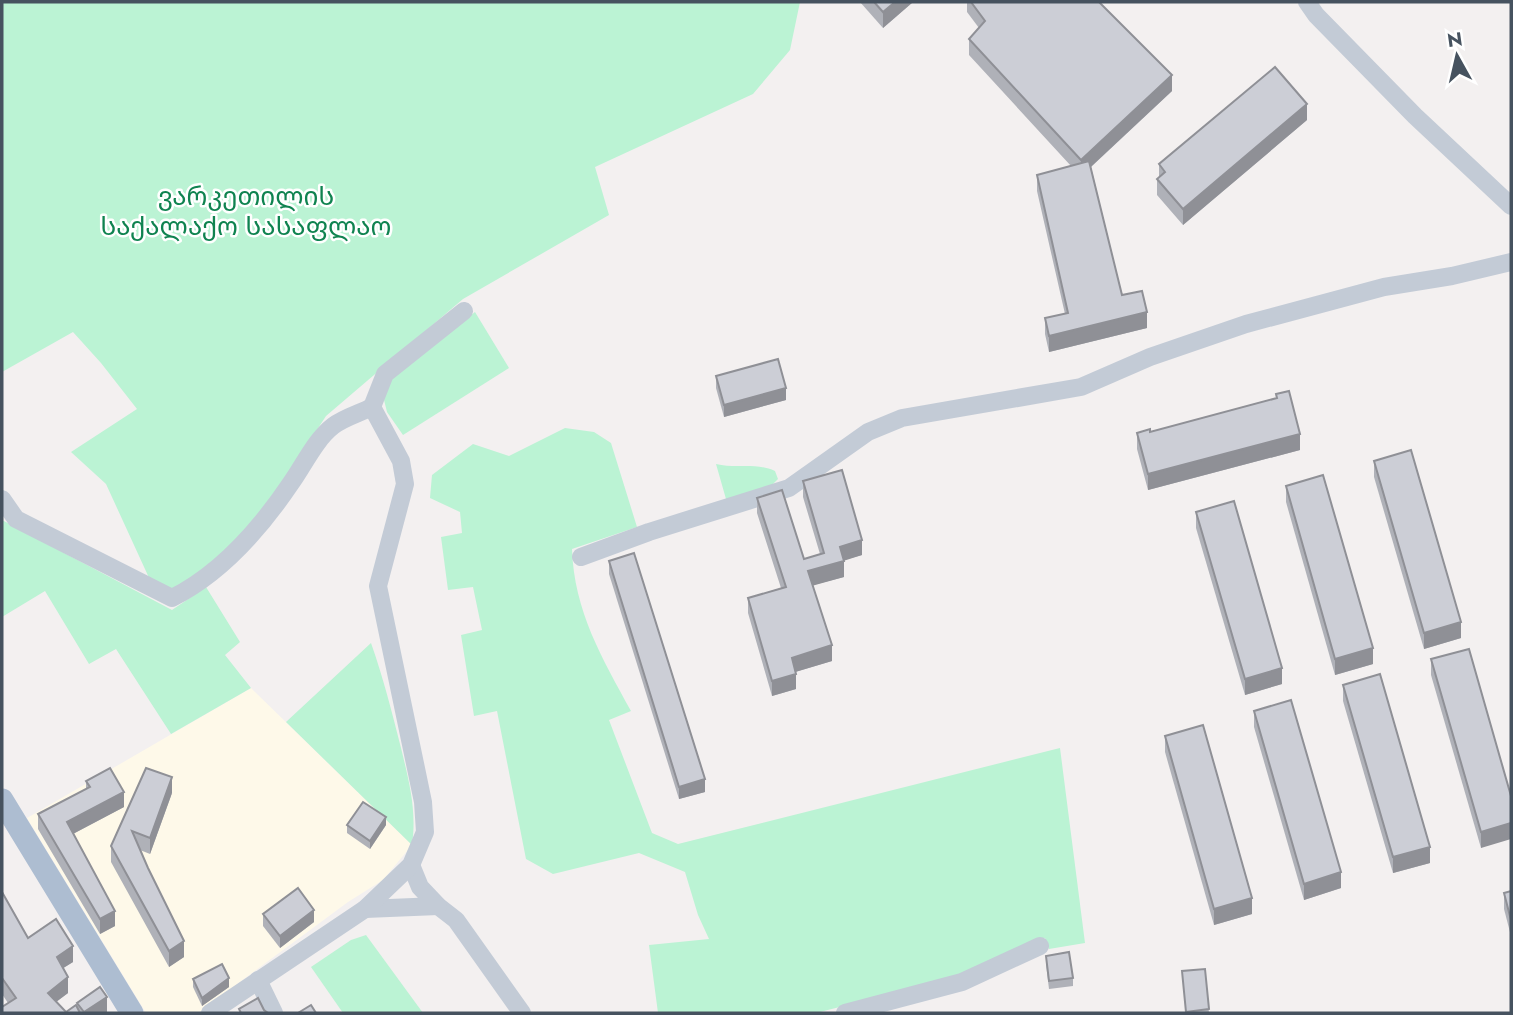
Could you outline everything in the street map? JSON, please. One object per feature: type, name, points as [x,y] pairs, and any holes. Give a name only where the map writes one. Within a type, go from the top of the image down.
[{"type":"main road","points":[[2,800],[131,1013]]},
{"type":"street","points":[[1307,2],[1316,15],[1415,116],[1511,206]]},
{"type":"street","points":[[581,557],[789,488],[868,432],[902,418],[1081,387],[1150,357],[1246,324],[1384,287],[1452,276],[1511,262]]},
{"type":"street","points":[[2,499],[16,519],[172,598],[194,587],[232,555],[270,515],[320,441],[334,426],[372,407],[386,374],[464,311]]},
{"type":"street","points":[[209,1013],[365,909],[411,865],[425,832],[423,802],[378,586],[405,484],[401,461],[372,407]]},
{"type":"street","points":[[411,865],[420,887],[456,920],[522,1013]]},
{"type":"street","points":[[365,909],[438,906]]},
{"type":"street","points":[[845,1013],[962,982],[1040,946]]},
{"type":"street","points":[[258,980],[274,1013]]},
{"type":"shaded area","points":[[251,688],[412,845],[383,880],[348,902],[198,1013],[146,1013],[27,818]]},
{"type":"green space","name":"ვარკეთილის საქალაქო სასაფლაო","points":[[2,2],[800,2],[790,50],[753,94],[595,167],[609,215],[463,299],[326,416],[266,508],[230,550],[189,582],[170,590],[150,580],[106,484],[71,452],[137,409],[73,332],[2,372]]},
{"type":"green space","points":[[475,312],[509,368],[403,435],[387,412],[384,400],[390,379]]},
{"type":"green space","points":[[565,428],[594,432],[611,443],[637,527],[572,549],[574,572],[584,614],[600,653],[631,711],[609,720],[652,833],[678,844],[1060,748],[1085,943],[1049,949],[1045,938],[958,977],[816,1013],[658,1013],[649,945],[709,939],[698,915],[685,872],[639,853],[553,874],[526,859],[497,711],[474,716],[461,635],[482,630],[473,587],[448,590],[441,537],[462,533],[460,512],[430,498],[432,475],[473,444],[509,456]]},
{"type":"green space","points":[[716,464],[768,468],[775,471],[778,479],[770,487],[726,499]]},
{"type":"green space","points":[[2,520],[172,610],[206,587],[240,642],[225,655],[251,688],[171,734],[116,649],[89,664],[45,591],[2,617]]},
{"type":"green space","points":[[371,643],[391,708],[409,784],[414,820],[412,845],[286,722]]},
{"type":"green space","points":[[366,935],[423,1013],[343,1013],[311,967],[351,940]]},
{"type":"building","points":[[874,2],[895,2],[883,12]]},
{"type":"building","points":[[971,2],[1099,2],[1172,75],[1081,160],[969,39],[985,21]]},
{"type":"building","points":[[1275,67],[1307,104],[1183,209],[1157,179],[1165,172],[1159,164]]},
{"type":"building","points":[[1089,161],[1122,295],[1142,291],[1147,312],[1049,336],[1045,318],[1068,313],[1037,175]]},
{"type":"building","points":[[778,359],[786,388],[724,405],[716,376]]},
{"type":"building","points":[[1289,391],[1300,434],[1148,474],[1137,433],[1150,429],[1150,432],[1277,398],[1276,394]]},
{"type":"building","points":[[1411,450],[1461,622],[1424,633],[1374,461]]},
{"type":"building","points":[[842,470],[862,540],[840,547],[844,561],[808,571],[832,645],[792,658],[796,674],[772,681],[748,598],[786,587],[757,498],[782,490],[804,559],[824,553],[803,481]]},
{"type":"building","points":[[1323,475],[1373,648],[1335,659],[1286,486]]},
{"type":"building","points":[[1234,501],[1282,668],[1245,679],[1196,512]]},
{"type":"building","points":[[634,553],[705,779],[679,787],[609,561]]},
{"type":"building","points":[[1469,649],[1511,796],[1511,823],[1481,832],[1431,659]]},
{"type":"building","points":[[1380,674],[1430,847],[1393,857],[1343,685]]},
{"type":"building","points":[[1291,700],[1341,872],[1304,884],[1254,711]]},
{"type":"building","points":[[1203,725],[1252,898],[1214,909],[1165,736]]},
{"type":"building","points":[[110,768],[124,792],[67,822],[115,911],[100,919],[38,814],[90,787],[86,781]]},
{"type":"building","points":[[146,768],[172,777],[150,838],[132,831],[184,941],[169,951],[111,846]]},
{"type":"building","points":[[363,802],[386,817],[370,841],[347,825]]},
{"type":"building","points":[[298,888],[314,910],[280,936],[263,914]]},
{"type":"building","points":[[1511,891],[1511,920],[1504,893]]},
{"type":"building","points":[[2,892],[28,938],[56,919],[73,946],[57,957],[68,977],[48,993],[66,1012],[76,1005],[80,1013],[2,1013],[2,1007],[16,998],[2,978]]},
{"type":"building","points":[[1069,952],[1073,978],[1049,981],[1046,956]]},
{"type":"building","points":[[222,964],[229,978],[202,998],[193,979]]},
{"type":"building","points":[[1205,969],[1209,1009],[1186,1012],[1182,971]]},
{"type":"building","points":[[100,987],[107,997],[84,1012],[77,1003]]},
{"type":"building","points":[[258,998],[268,1013],[241,1013],[239,1009]]},
{"type":"building","points":[[311,1005],[316,1013],[298,1013]]}]
